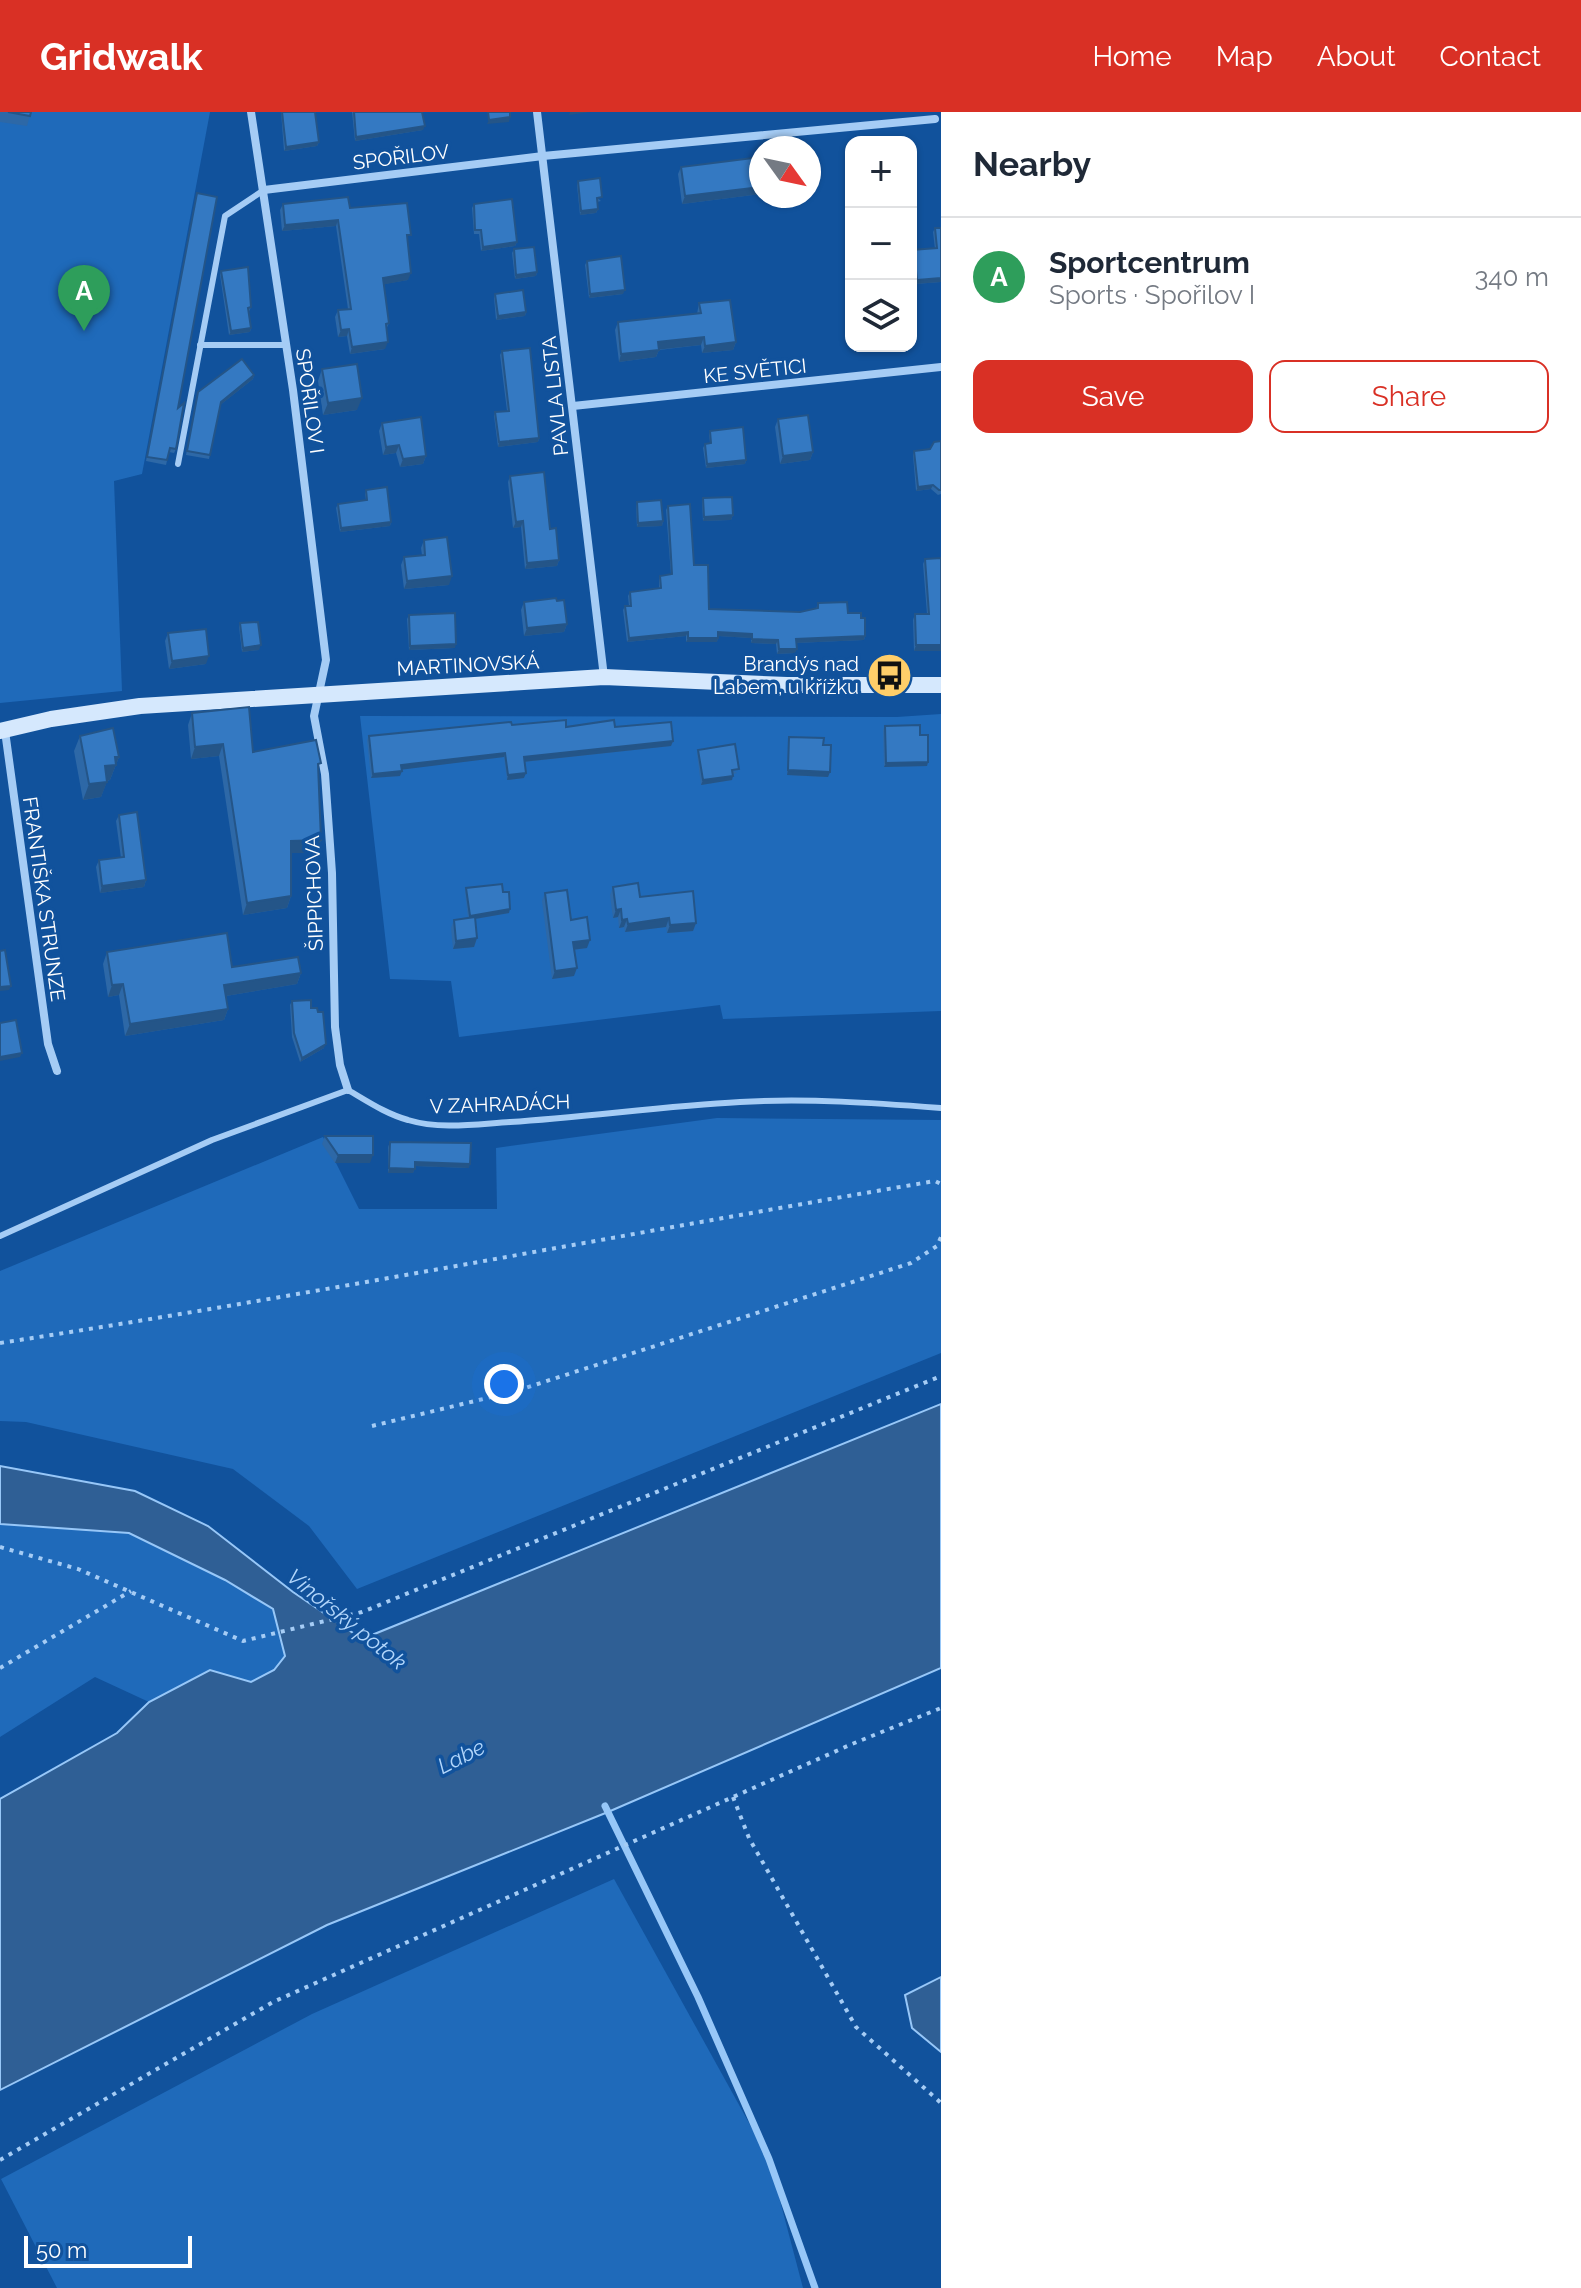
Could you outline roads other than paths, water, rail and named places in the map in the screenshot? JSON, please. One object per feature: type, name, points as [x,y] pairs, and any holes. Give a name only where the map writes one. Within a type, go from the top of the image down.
[{"type":"street","name":"SPOŘILOV I","points":[[251,112],[286,345],[326,660],[317,694]]},
{"type":"street","name":"PAVLA LISTA","points":[[537,112],[604,677]]},
{"type":"street","name":"SPOŘILOV","points":[[264,190],[543,156],[935,119]]},
{"type":"street","name":"KE SVĚTICI","points":[[573,406],[941,367]]},
{"type":"street","name":"MARTINOVSKÁ","points":[[3,730],[97,711],[604,677],[787,685],[941,685]]},
{"type":"street","name":"ŠIPPICHOVA","points":[[317,694],[314,716],[325,774],[332,873],[335,1027],[340,1065],[348,1090]]},
{"type":"street","name":"FRANTIŠKA STRUNZE","points":[[3,730],[48,1044],[57,1071]]},
{"type":"lane","points":[[178,464],[225,216],[264,190]]},
{"type":"lane","points":[[200,345],[286,345]]},
{"type":"lane","points":[[0,1236],[212,1140],[348,1090]]},
{"type":"lane","name":"V ZAHRADÁCH","points":[[348,1090],[410,1121],[442,1126],[600,1116],[745,1101],[877,1103],[941,1108]]},
{"type":"water","name":"Labe","points":[[941,1404],[941,1668],[608,1812],[327,1925],[0,2090],[0,1799],[117,1733],[149,1702],[210,1670],[251,1682],[274,1670],[285,1656],[273,1609],[225,1580],[129,1533],[0,1524],[0,1466],[135,1491],[208,1526],[293,1592],[362,1639]]},
{"type":"water","points":[[941,1977],[941,2052],[912,2028],[905,1995]]},
{"type":"waterway","points":[[605,1806],[698,1997],[769,2159],[815,2288]]},
{"type":"place","name":"Sportcentrum","points":[[84,331]]},
{"type":"place","name":"Brandýs nad Labem, u křížku","points":[[890,675]]},
{"type":"water label","name":"Vinořský potok","points":[[347,1619]]}]
